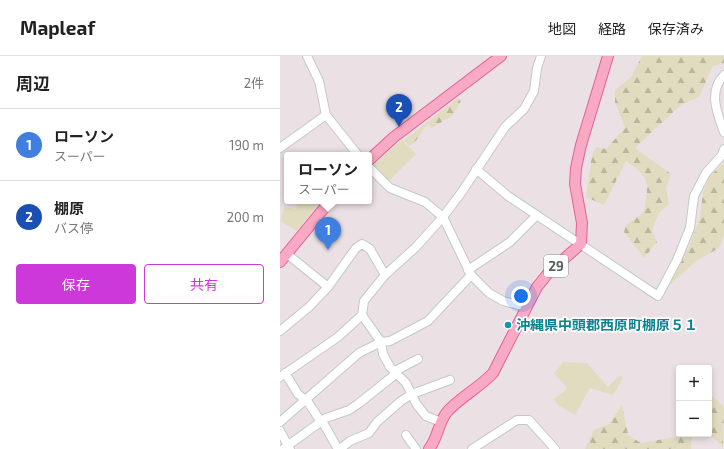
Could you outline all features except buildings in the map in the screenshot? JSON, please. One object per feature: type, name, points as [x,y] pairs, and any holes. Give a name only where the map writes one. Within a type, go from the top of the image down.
[{"type":"main road","points":[[372,157],[394,137],[501,56]]},
{"type":"main road","name":"29","points":[[429,449],[435,441],[441,422],[448,411],[484,383],[493,373],[526,307],[542,280],[581,244],[582,223],[575,184],[576,168],[581,145],[608,56]]},
{"type":"main road","points":[[280,262],[328,204]]},
{"type":"street","points":[[307,56],[319,82],[326,115],[356,152]]},
{"type":"street","points":[[450,380],[412,394],[377,422],[369,433],[350,441],[339,449],[317,413],[282,375],[338,337],[362,315],[364,301],[385,275],[415,248],[443,217],[504,127],[524,108],[534,91],[537,68],[542,56]]},
{"type":"street","points":[[724,75],[717,83],[714,98],[724,132]]},
{"type":"street","points":[[280,148],[326,115]]},
{"type":"street","points":[[476,169],[508,196],[658,296],[677,260],[690,228],[694,196],[706,173],[722,155],[724,149]]},
{"type":"street","points":[[372,170],[390,188],[425,202],[443,217],[470,272],[489,293],[503,301],[526,307]]},
{"type":"street","points":[[280,422],[359,353],[381,342],[390,341],[428,321],[470,272],[510,242],[537,215]]},
{"type":"street","points":[[280,331],[309,307],[328,287],[356,248],[362,244],[370,249],[385,275]]},
{"type":"street","points":[[287,254],[328,287]]},
{"type":"street","points":[[362,315],[381,342],[384,354],[390,366],[406,383],[417,405],[426,416],[441,422]]},
{"type":"street","points":[[280,432],[287,448],[322,421],[349,410],[396,372],[418,358]]},
{"type":"street","points":[[472,449],[517,420],[529,420],[555,449]]},
{"type":"street","points":[[406,434],[416,449]]},
{"type":"green space","points":[[642,56],[724,56],[724,63],[713,66],[699,97],[682,104],[635,148],[671,174],[666,188],[669,204],[659,213],[652,230],[657,242],[644,258],[624,232],[626,225],[644,212],[647,182],[641,173],[626,161],[604,205],[586,197],[592,155],[596,147],[606,149],[625,128],[615,102],[615,90],[631,77]]},
{"type":"green space","points":[[458,98],[461,101],[453,115],[432,128],[428,124],[415,141],[409,146],[404,140]]},
{"type":"green space","points":[[402,140],[416,154],[388,182],[373,165]]},
{"type":"green space","points":[[724,163],[724,235],[719,248],[696,261],[670,285],[672,275],[689,247],[700,217],[703,193],[709,177]]},
{"type":"green space","points":[[297,204],[319,204],[297,231],[280,221],[284,207],[296,209]]},
{"type":"green space","points":[[563,362],[587,363],[608,387],[620,375],[623,378],[613,395],[590,388],[575,415],[559,406],[554,399],[565,391],[566,386],[554,374]]},
{"type":"green space","points":[[712,396],[724,407],[723,447],[712,437]]},
{"type":"green space","points":[[622,405],[628,435],[641,443],[676,437],[692,437],[691,449],[585,449],[594,430],[609,424]]},
{"type":"place","name":"棚原","points":[[399,127]]},
{"type":"place","name":"ローソン","points":[[328,250]]},
{"type":"place","name":"沖縄県中頭郡西原町棚原５１","points":[[508,325]]}]
